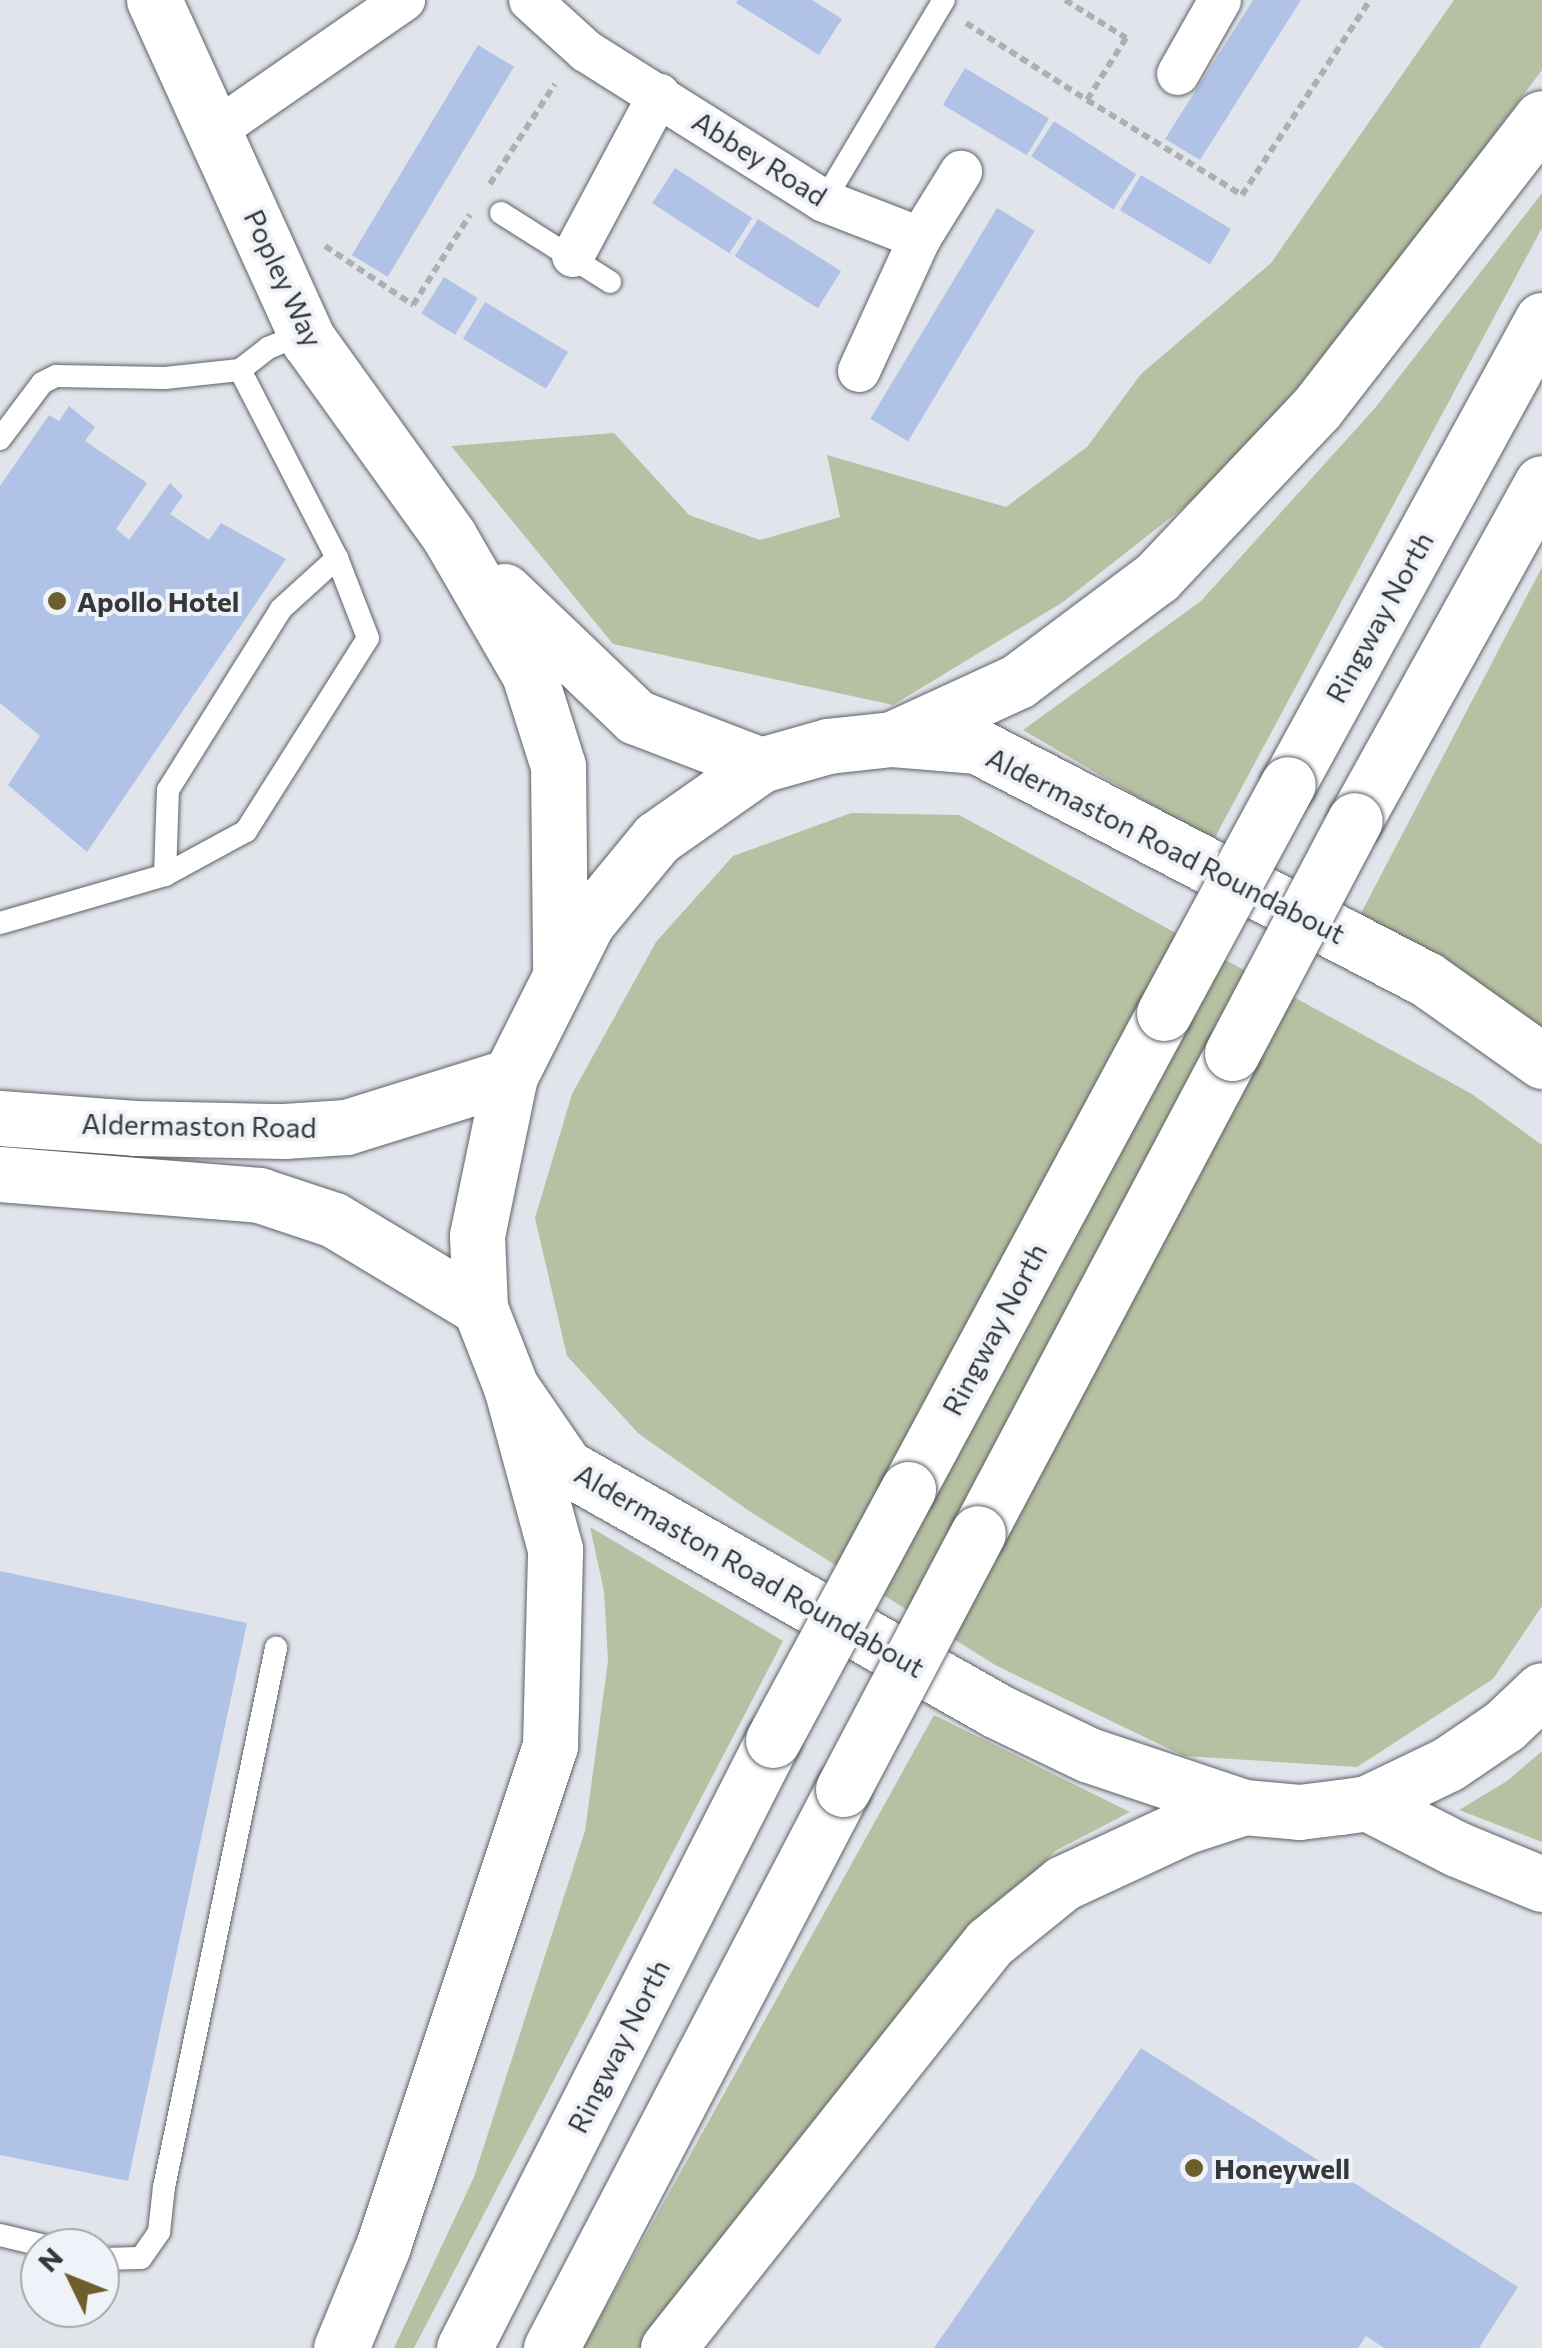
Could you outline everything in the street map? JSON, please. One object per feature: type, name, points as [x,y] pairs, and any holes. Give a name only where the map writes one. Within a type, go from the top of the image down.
[{"type":"main road","name":"Popley Way","points":[[154,0],[309,341],[449,536],[529,674],[558,766],[560,971]]},
{"type":"main road","points":[[892,739],[1018,681],[1157,577],[1316,409],[1542,118]]},
{"type":"main road","name":"Ringway North","points":[[464,2348],[773,1740],[1542,320]]},
{"type":"main road","points":[[550,2348],[1355,820],[1542,483]]},
{"type":"main road","name":"Popley Way","points":[[449,536],[636,718],[760,764]]},
{"type":"main road","name":"Aldermaston Road Roundabout","points":[[1542,1061],[1426,980],[976,746],[892,739],[828,746],[760,764],[657,838],[598,908],[560,971],[510,1076],[477,1236],[480,1308],[511,1387],[566,1468],[1011,1717],[1090,1755],[1244,1807],[1299,1812],[1367,1803],[1475,1746],[1542,1690]]},
{"type":"main road","name":"Aldermaston Road","points":[[0,1118],[135,1128],[284,1131],[346,1127],[510,1076]]},
{"type":"main road","name":"Aldermaston Road","points":[[0,1174],[259,1195],[334,1220],[480,1308]]},
{"type":"main road","points":[[341,2348],[389,2228],[550,1746],[554,1549],[511,1387]]},
{"type":"main road","points":[[1367,1803],[1457,1849],[1542,1884]]},
{"type":"main road","points":[[668,2348],[989,1943],[1062,1883],[1186,1826],[1244,1807]]},
{"type":"street","points":[[216,130],[404,0]]},
{"type":"street","name":"Abbey Road","points":[[530,0],[586,51],[824,201],[920,238]]},
{"type":"street","points":[[1178,74],[1220,0]]},
{"type":"street","points":[[573,256],[659,94]]},
{"type":"street","points":[[859,371],[920,238],[961,172]]},
{"type":"lane","points":[[824,201],[942,3]]},
{"type":"lane","points":[[502,213],[610,282]]},
{"type":"lane","points":[[0,439],[42,383],[56,376],[164,378],[240,370],[284,341],[309,341]]},
{"type":"lane","points":[[0,923],[165,875],[246,831],[368,638],[337,558],[240,370]]},
{"type":"lane","points":[[165,875],[168,790],[281,609],[337,558]]},
{"type":"lane","points":[[120,2258],[141,2258],[159,2232],[164,2187],[276,1648]]},
{"type":"path","points":[[1065,0],[1126,38],[1087,100]]},
{"type":"path","points":[[942,3],[1087,100],[1242,195],[1370,0]]},
{"type":"path","points":[[325,246],[412,305]]},
{"type":"green space","points":[[1454,0],[1542,0],[1542,70],[1365,307],[1221,478],[1063,602],[893,705],[613,644],[451,446],[614,433],[689,515],[760,540],[840,517],[827,455],[1006,507],[1087,447],[1141,374],[1271,263]]},
{"type":"green space","points":[[1542,193],[1542,228],[1213,841],[1023,730],[1201,601],[1375,408]]},
{"type":"green space","points":[[1542,567],[1542,1030],[1358,919]]},
{"type":"green space","points":[[851,813],[959,815],[1472,1094],[1542,1145],[1542,1606],[1493,1679],[1357,1767],[1184,1756],[997,1666],[752,1513],[639,1434],[567,1356],[535,1218],[572,1094],[656,942],[733,856]]},
{"type":"green space","points":[[590,1527],[783,1641],[414,2348],[394,2348],[474,2177],[585,1831],[608,1661],[604,1591]]},
{"type":"green space","points":[[934,1715],[1130,1812],[1055,1851],[981,1928],[640,2348],[583,2348]]},
{"type":"green space","points":[[1542,1751],[1542,1842],[1459,1810],[1507,1781]]},
{"type":"building","points":[[812,0],[842,19],[819,55],[736,3]]},
{"type":"building","points":[[1253,0],[1301,0],[1200,160],[1165,139]]},
{"type":"building","points":[[478,45],[514,67],[388,277],[352,255]]},
{"type":"building","points":[[965,68],[1049,118],[1027,155],[943,105]]},
{"type":"building","points":[[1054,121],[1136,174],[1113,210],[1031,156]]},
{"type":"building","points":[[675,168],[752,218],[729,253],[652,203]]},
{"type":"building","points":[[1141,175],[1231,229],[1210,264],[1120,210]]},
{"type":"building","points":[[997,208],[1035,231],[908,442],[870,419]]},
{"type":"building","points":[[758,219],[841,271],[818,308],[735,256]]},
{"type":"building","points":[[444,277],[478,298],[455,335],[421,313]]},
{"type":"building","points":[[485,302],[568,352],[546,389],[463,339]]},
{"type":"building","points":[[69,406],[95,427],[85,441],[147,483],[116,529],[129,540],[170,483],[183,496],[170,514],[209,540],[221,523],[286,559],[87,852],[8,785],[40,736],[0,703],[0,486],[49,415],[59,421]]},
{"type":"building","points":[[0,1571],[247,1623],[128,2181],[0,2155]]},
{"type":"building","name":"Honeywell","points":[[1141,2048],[1518,2287],[1479,2348],[1384,2348],[1366,2336],[1358,2348],[934,2348]]},
{"type":"place","name":"Apollo Hotel","points":[[57,601]]},
{"type":"place","name":"Honeywell","points":[[1194,2168]]}]
